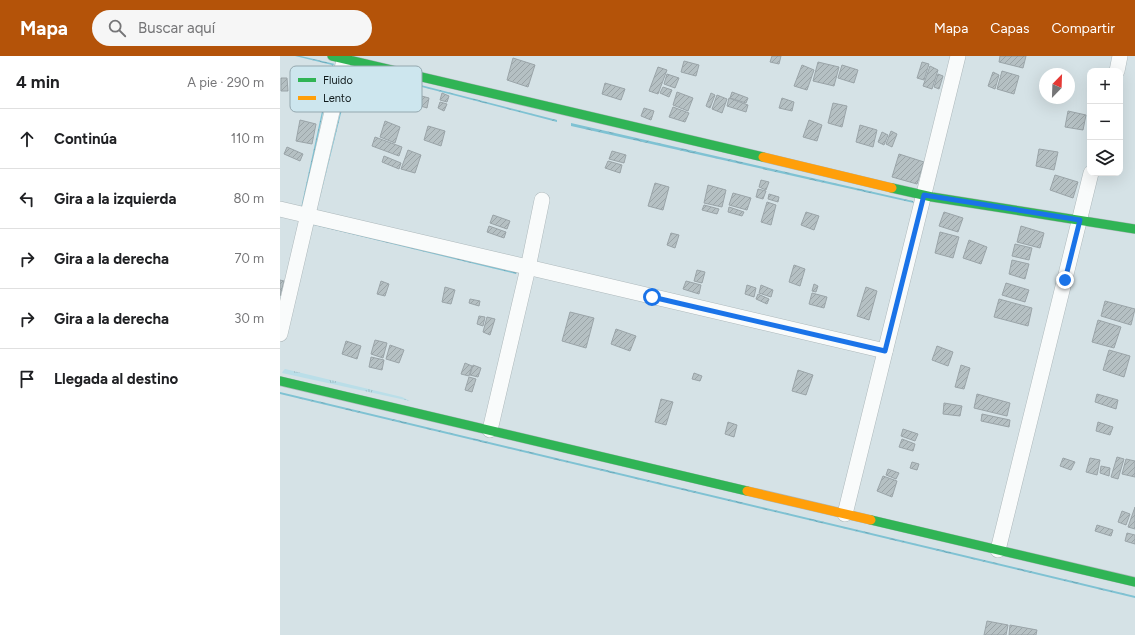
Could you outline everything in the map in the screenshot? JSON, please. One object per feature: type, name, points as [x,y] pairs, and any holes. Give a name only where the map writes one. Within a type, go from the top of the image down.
[{"type":"street","points":[[845,514],[958,56]]},
{"type":"street","points":[[1118,68],[1120,56]]},
{"type":"street","points":[[340,57],[378,66]]},
{"type":"street","points":[[422,76],[924,195],[1135,229]]},
{"type":"street","points":[[280,334],[308,216],[329,112]]},
{"type":"street","points":[[998,550],[1090,176]]},
{"type":"street","points":[[490,430],[528,268],[542,200]]},
{"type":"street","points":[[280,209],[885,351]]},
{"type":"street","points":[[280,381],[1135,582]]},
{"type":"green space","points":[[285,369],[402,397],[410,401],[282,373]]},
{"type":"water","points":[[295,56],[335,64],[332,65]]},
{"type":"water","points":[[422,85],[557,120],[557,122],[422,87]]},
{"type":"water","points":[[322,112],[323,112],[303,208],[301,208]]},
{"type":"water","points":[[340,112],[341,112],[317,210]]},
{"type":"water","points":[[571,123],[913,201],[914,203],[571,126]]},
{"type":"water","points":[[314,223],[517,272],[516,274],[314,225]]},
{"type":"water","points":[[280,392],[1135,596],[1135,598],[280,394]]},
{"type":"building","points":[[772,56],[781,56],[779,64],[770,62]]},
{"type":"building","points":[[1000,56],[1026,56],[1023,68],[999,62]]},
{"type":"building","points":[[513,58],[535,65],[528,87],[507,80]]},
{"type":"building","points":[[684,61],[699,65],[696,76],[681,72]]},
{"type":"building","points":[[818,62],[839,67],[834,86],[813,81]]},
{"type":"building","points":[[922,62],[929,64],[924,80],[917,78]]},
{"type":"building","points":[[802,65],[814,70],[807,90],[794,86]]},
{"type":"building","points":[[842,65],[858,70],[854,83],[838,78]]},
{"type":"building","points":[[930,66],[938,70],[932,89],[923,86]]},
{"type":"building","points":[[658,67],[667,70],[658,94],[649,91]]},
{"type":"building","points":[[1002,71],[1019,76],[1014,94],[997,89]]},
{"type":"building","points":[[993,72],[999,75],[995,89],[988,86]]},
{"type":"building","points":[[667,74],[679,78],[675,88],[664,84]]},
{"type":"building","points":[[938,74],[943,76],[939,89],[934,87]]},
{"type":"building","points":[[281,78],[287,78],[288,91],[281,91]]},
{"type":"building","points":[[605,83],[625,89],[621,100],[602,94]]},
{"type":"building","points":[[663,87],[672,90],[669,97],[660,93]]},
{"type":"building","points":[[677,92],[693,98],[688,111],[673,105]]},
{"type":"building","points":[[732,92],[748,98],[746,103],[730,98]]},
{"type":"building","points":[[442,93],[449,96],[447,102],[440,100]]},
{"type":"building","points":[[711,93],[715,95],[710,108],[706,106]]},
{"type":"building","points":[[717,95],[727,99],[722,113],[712,109]]},
{"type":"building","points":[[422,96],[429,98],[427,108],[422,106]]},
{"type":"building","points":[[729,98],[748,105],[746,112],[727,106]]},
{"type":"building","points":[[782,98],[794,102],[792,111],[779,108]]},
{"type":"building","points":[[440,102],[447,104],[444,111],[438,108]]},
{"type":"building","points":[[833,103],[847,106],[842,127],[828,123]]},
{"type":"building","points":[[673,107],[689,113],[685,122],[669,117]]},
{"type":"building","points":[[644,108],[654,111],[651,120],[641,116]]},
{"type":"building","points":[[1068,111],[1086,115],[1083,130],[1065,127]]},
{"type":"building","points":[[300,120],[316,124],[312,144],[296,141]]},
{"type":"building","points":[[809,120],[822,125],[817,141],[803,137]]},
{"type":"building","points":[[385,121],[400,127],[395,143],[380,137]]},
{"type":"building","points":[[860,125],[877,130],[873,147],[856,142]]},
{"type":"building","points":[[428,126],[445,131],[441,146],[424,140]]},
{"type":"building","points":[[891,131],[897,134],[892,147],[886,144]]},
{"type":"building","points":[[882,132],[888,135],[884,145],[878,142]]},
{"type":"building","points":[[375,137],[402,147],[399,156],[372,146]]},
{"type":"building","points":[[287,147],[303,154],[300,161],[284,154]]},
{"type":"building","points":[[1039,149],[1058,152],[1054,170],[1036,166]]},
{"type":"building","points":[[408,150],[421,155],[415,173],[401,169]]},
{"type":"building","points":[[612,151],[626,155],[624,163],[609,159]]},
{"type":"building","points":[[899,154],[924,162],[917,184],[892,177]]},
{"type":"building","points":[[384,156],[401,163],[399,169],[382,162]]},
{"type":"building","points":[[608,161],[622,165],[620,173],[605,168]]},
{"type":"building","points":[[1055,175],[1078,182],[1073,198],[1050,190]]},
{"type":"building","points":[[761,180],[769,182],[766,190],[759,187]]},
{"type":"building","points":[[655,183],[669,187],[663,210],[648,206]]},
{"type":"building","points":[[708,185],[726,190],[722,207],[704,203]]},
{"type":"building","points":[[758,189],[766,191],[763,199],[756,197]]},
{"type":"building","points":[[733,193],[751,198],[747,210],[729,205]]},
{"type":"building","points":[[769,194],[779,197],[778,202],[768,199]]},
{"type":"building","points":[[767,202],[776,205],[771,225],[761,222]]},
{"type":"building","points":[[704,205],[719,209],[717,214],[702,210]]},
{"type":"building","points":[[729,207],[744,212],[742,216],[728,212]]},
{"type":"building","points":[[806,212],[819,216],[814,230],[801,225]]},
{"type":"building","points":[[944,212],[963,218],[958,232],[939,226]]},
{"type":"building","points":[[493,215],[510,221],[507,229],[490,223]]},
{"type":"building","points":[[489,226],[506,232],[504,238],[487,232]]},
{"type":"building","points":[[1021,226],[1044,233],[1040,248],[1017,242]]},
{"type":"building","points":[[940,232],[959,237],[953,258],[935,253]]},
{"type":"building","points":[[671,233],[679,235],[675,248],[667,245]]},
{"type":"building","points":[[969,240],[987,247],[981,264],[963,258]]},
{"type":"building","points":[[1015,244],[1032,248],[1029,260],[1012,256]]},
{"type":"building","points":[[1012,260],[1029,264],[1025,279],[1009,274]]},
{"type":"building","points":[[794,265],[805,269],[800,286],[789,282]]},
{"type":"building","points":[[697,270],[705,272],[702,283],[694,281]]},
{"type":"building","points":[[280,280],[284,281],[280,296]]},
{"type":"building","points":[[381,281],[389,284],[385,296],[377,294]]},
{"type":"building","points":[[686,281],[701,285],[699,294],[683,289]]},
{"type":"building","points":[[1006,283],[1029,290],[1025,302],[1002,295]]},
{"type":"building","points":[[814,284],[818,286],[816,292],[812,291]]},
{"type":"building","points":[[747,285],[756,288],[754,297],[745,294]]},
{"type":"building","points":[[761,285],[773,290],[771,297],[759,293]]},
{"type":"building","points":[[445,287],[455,290],[451,304],[442,302]]},
{"type":"building","points":[[866,287],[877,291],[869,320],[857,316]]},
{"type":"building","points":[[812,293],[827,297],[824,308],[809,304]]},
{"type":"building","points":[[758,294],[769,299],[767,304],[756,299]]},
{"type":"building","points":[[470,299],[480,301],[479,306],[469,303]]},
{"type":"building","points":[[999,299],[1032,308],[1028,326],[994,317]]},
{"type":"building","points":[[1105,301],[1135,309],[1131,325],[1101,316]]},
{"type":"building","points":[[570,312],[594,318],[586,348],[562,341]]},
{"type":"building","points":[[479,316],[485,317],[483,326],[477,324]]},
{"type":"building","points":[[487,317],[495,319],[490,335],[483,332]]},
{"type":"building","points":[[1098,320],[1121,327],[1114,348],[1092,342]]},
{"type":"building","points":[[616,329],[636,336],[630,351],[611,344]]},
{"type":"building","points":[[375,340],[387,343],[383,358],[371,354]]},
{"type":"building","points":[[346,341],[361,346],[357,359],[342,354]]},
{"type":"building","points":[[390,345],[404,350],[399,363],[386,359]]},
{"type":"building","points":[[937,346],[953,352],[948,366],[932,360]]},
{"type":"building","points":[[1109,350],[1130,356],[1124,377],[1103,370]]},
{"type":"building","points":[[371,357],[384,360],[382,370],[369,367]]},
{"type":"building","points":[[465,363],[472,366],[469,376],[461,374]]},
{"type":"building","points":[[473,365],[481,368],[478,377],[470,375]]},
{"type":"building","points":[[961,365],[970,368],[964,389],[955,387]]},
{"type":"building","points":[[798,370],[813,375],[806,395],[792,391]]},
{"type":"building","points":[[694,373],[702,376],[700,381],[692,379]]},
{"type":"building","points":[[469,377],[476,379],[472,392],[465,390]]},
{"type":"building","points":[[977,394],[1010,403],[1007,416],[974,408]]},
{"type":"building","points":[[1097,394],[1118,400],[1116,409],[1095,402]]},
{"type":"building","points":[[661,399],[673,402],[666,425],[655,422]]},
{"type":"building","points":[[944,403],[962,406],[960,416],[943,414]]},
{"type":"building","points":[[982,414],[1010,420],[1009,427],[981,421]]},
{"type":"building","points":[[728,422],[737,425],[734,437],[725,434]]},
{"type":"building","points":[[1098,422],[1113,427],[1110,435],[1096,431]]},
{"type":"building","points":[[903,429],[918,434],[915,441],[901,436]]},
{"type":"building","points":[[902,439],[915,444],[913,451],[899,447]]},
{"type":"building","points":[[1117,457],[1124,459],[1118,479],[1111,477]]},
{"type":"building","points":[[1063,458],[1075,462],[1071,470],[1060,466]]},
{"type":"building","points":[[1090,458],[1100,460],[1097,475],[1086,472]]},
{"type":"building","points":[[1126,459],[1135,461],[1135,477],[1122,474]]},
{"type":"building","points":[[912,462],[919,464],[917,470],[910,468]]},
{"type":"building","points":[[1101,466],[1110,468],[1109,476],[1100,473]]},
{"type":"building","points":[[888,469],[899,473],[896,479],[886,475]]},
{"type":"building","points":[[883,476],[897,481],[892,497],[877,491]]},
{"type":"building","points":[[1135,507],[1135,529],[1128,527]]},
{"type":"building","points":[[1122,511],[1130,514],[1126,525],[1118,522]]},
{"type":"building","points":[[1097,525],[1113,530],[1111,536],[1095,531]]},
{"type":"building","points":[[1127,533],[1135,535],[1135,544],[1125,541]]},
{"type":"building","points":[[987,621],[1008,625],[1006,635],[984,635]]},
{"type":"building","points":[[1010,625],[1037,630],[1036,635],[1009,635]]},
{"type":"traffic: fast","points":[[332,56],[375,66]]},
{"type":"traffic: fast","points":[[422,77],[763,157]]},
{"type":"traffic: fast","points":[[892,188],[932,197],[1135,229]]},
{"type":"traffic: fast","points":[[280,381],[747,491]]},
{"type":"traffic: fast","points":[[871,520],[1135,582]]},
{"type":"traffic: slow","points":[[763,157],[892,188]]},
{"type":"traffic: slow","points":[[747,491],[871,520]]},
{"type":"route","points":[[652,297],[885,351],[924,195],[1080,220],[1065,280]]}]
